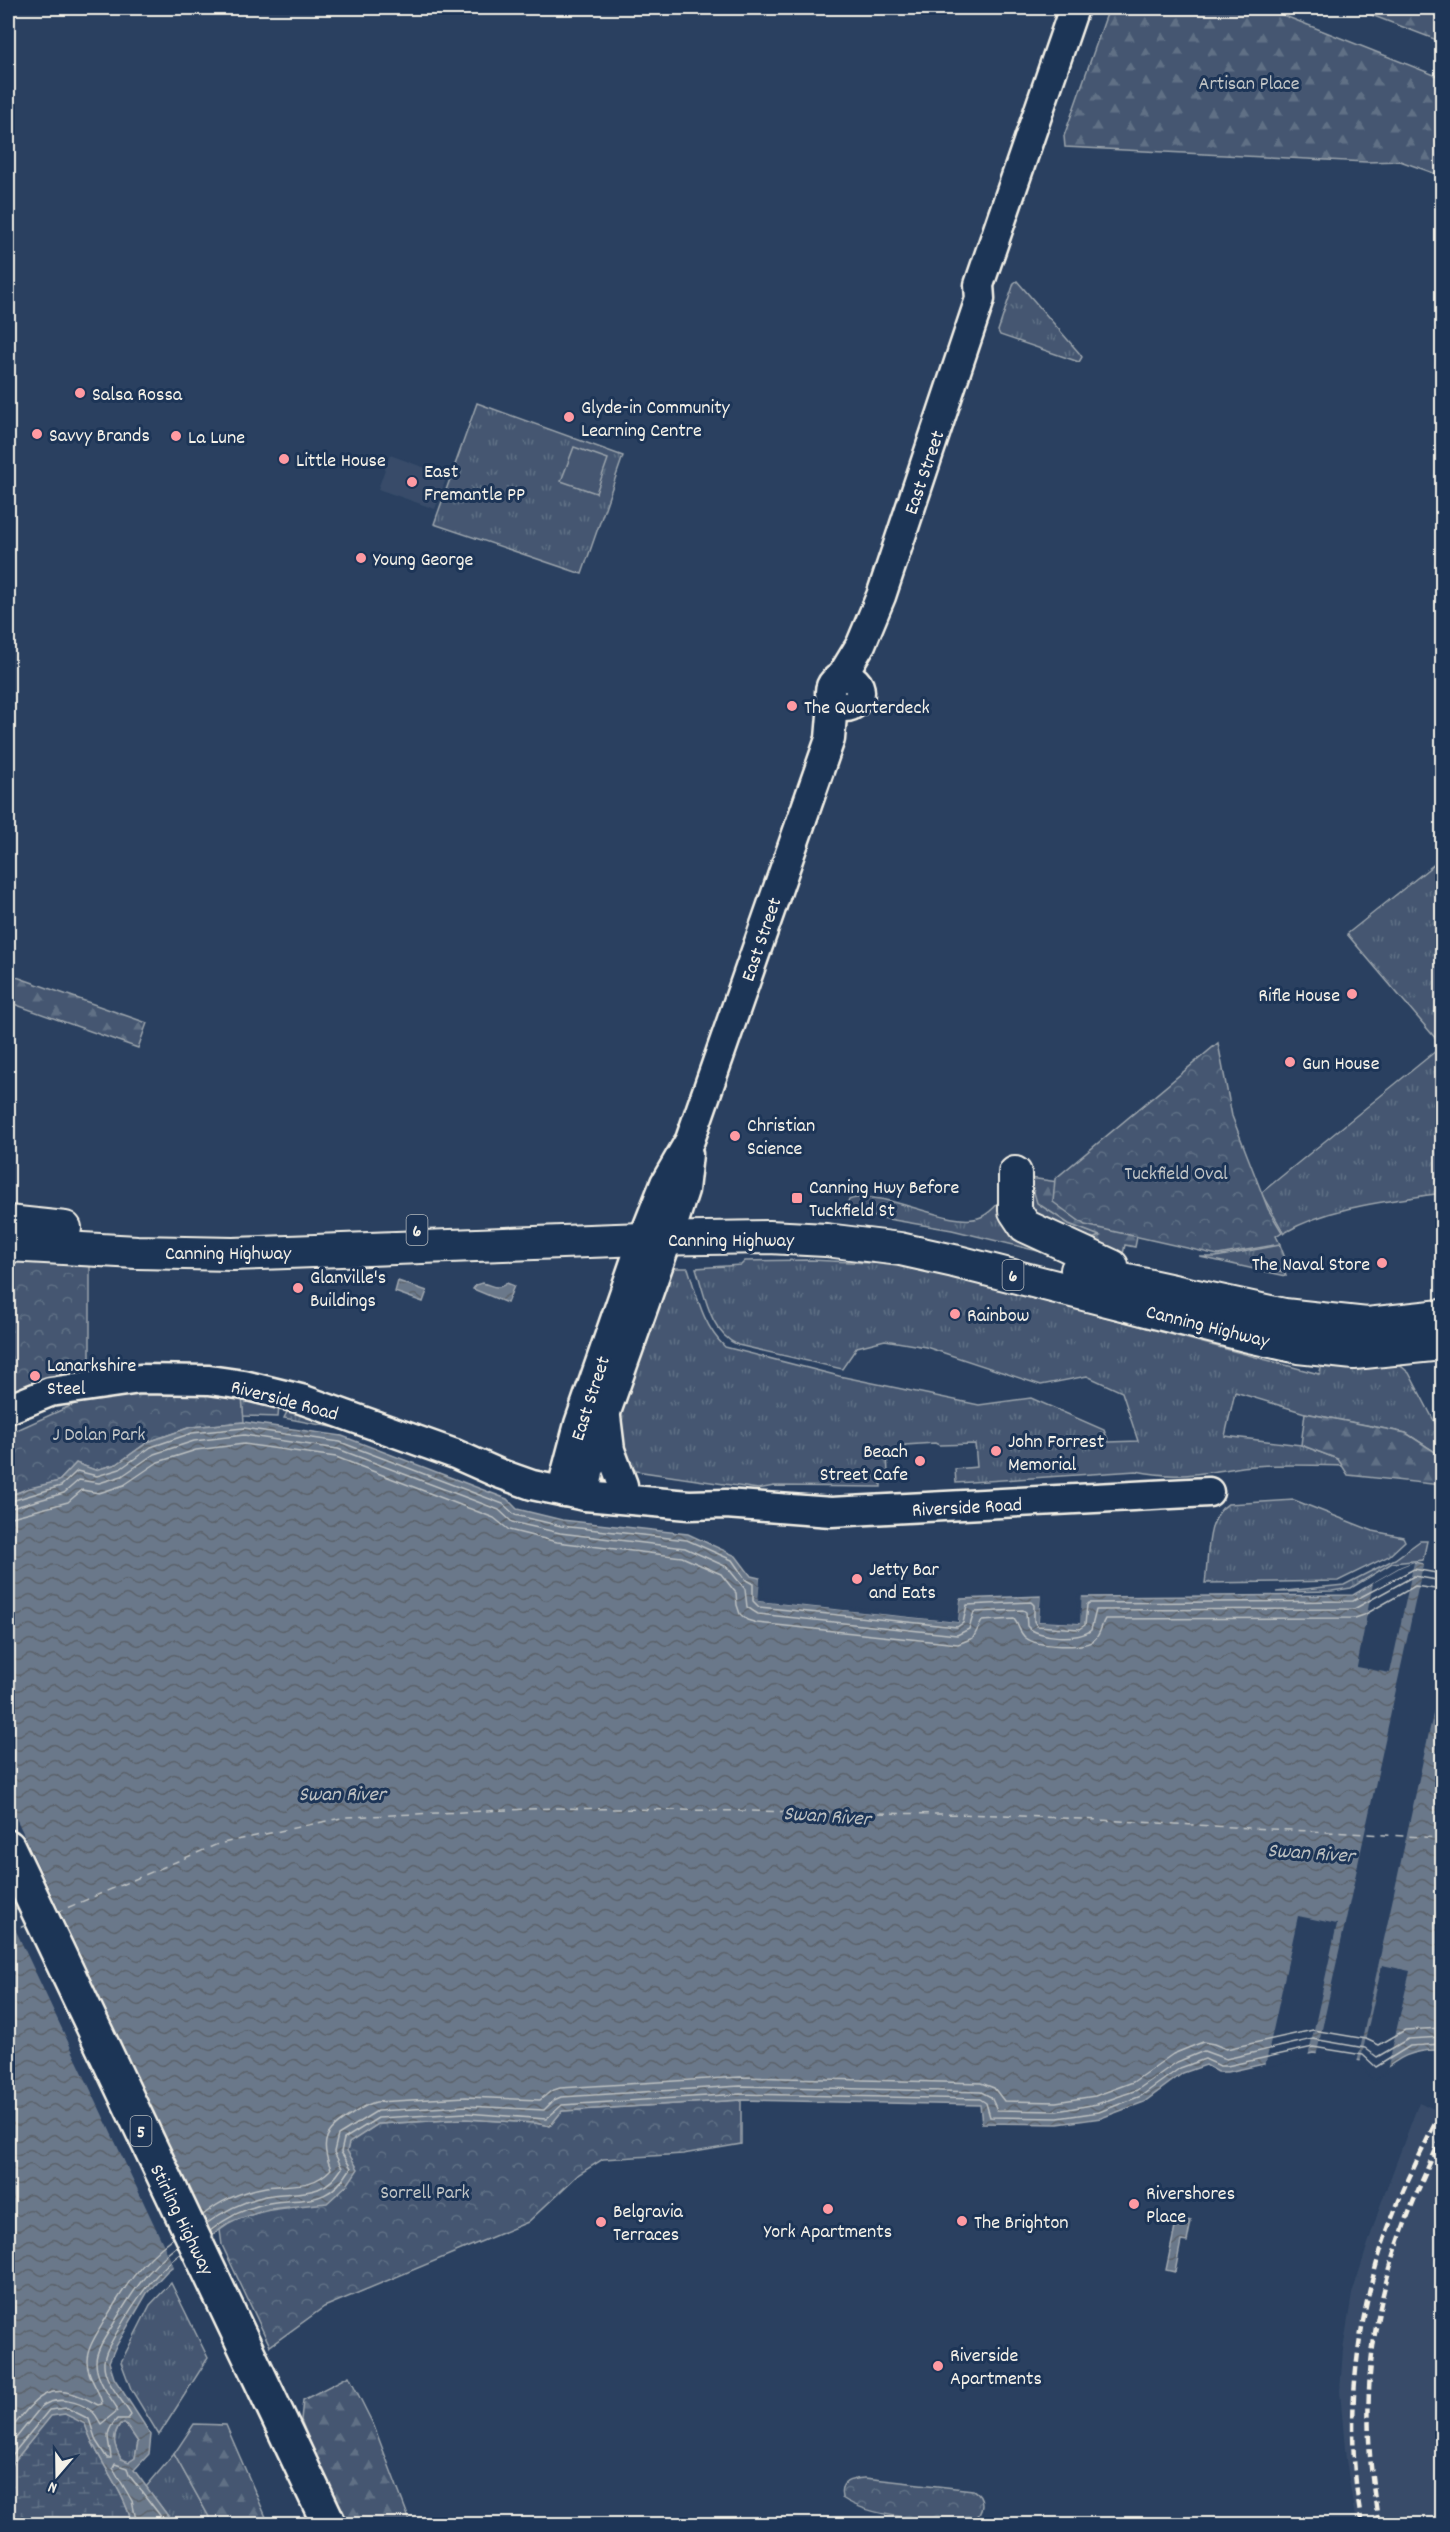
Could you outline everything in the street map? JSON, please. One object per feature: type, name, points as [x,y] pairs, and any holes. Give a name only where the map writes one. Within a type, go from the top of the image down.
[{"type":"highway","name":"Stirling Highway","points":[[8,1847],[268,2417],[306,2524]]},
{"type":"highway","name":"Stirling Highway","points":[[8,1888],[268,2417],[329,2524]]},
{"type":"main road","points":[[1016,1173],[1015,1211],[1025,1226],[1035,1233],[1165,1289]]},
{"type":"main road","name":"Canning Highway","points":[[8,1245],[137,1252],[233,1254],[659,1229],[771,1217],[849,1222],[904,1230],[1240,1307],[1348,1323],[1375,1324],[1443,1316]]},
{"type":"main road","name":"Canning Highway","points":[[8,1222],[97,1232],[196,1237],[659,1229],[862,1243],[976,1266],[1298,1347],[1354,1353],[1443,1344]]},
{"type":"street","name":"East Street","points":[[575,1486],[596,1430],[606,1412],[659,1229],[665,1183],[690,1140],[861,644],[881,596],[980,299],[979,285],[1074,8]]},
{"type":"street","name":"East Street","points":[[980,299],[990,288],[1090,8]]},
{"type":"street","name":"East Street","points":[[575,1486],[579,1424],[659,1229]]},
{"type":"street","name":"Riverside Road","points":[[8,1409],[50,1392],[74,1390],[106,1383],[141,1379],[209,1380],[244,1385],[301,1399],[455,1454],[523,1482],[575,1486],[689,1505],[726,1503],[831,1512],[1209,1492]]},
{"type":"street","name":"Riverside Road","points":[[8,1425],[74,1390]]},
{"type":"street","points":[[606,1412],[610,1450],[623,1485]]},
{"type":"street","name":"Riverside Road","points":[[575,1486],[623,1485],[690,1492],[726,1503]]},
{"type":"shaded area","name":"East Fremantle PP","points":[[390,455],[447,476],[435,509],[378,489]]},
{"type":"shaded area","points":[[1419,2102],[1442,2113],[1442,2375],[1437,2397],[1442,2399],[1442,2524],[1356,2524],[1346,2460],[1340,2391],[1343,2350],[1352,2294],[1380,2206]]},
{"type":"green space","name":"Artisan Place","points":[[1109,8],[1265,8],[1442,78],[1442,176],[1400,161],[1366,162],[1065,147],[1064,136]]},
{"type":"green space","points":[[1353,8],[1423,8],[1442,16],[1442,42]]},
{"type":"green space","points":[[1017,281],[1080,354],[1082,357],[1079,362],[1000,335],[998,331],[1014,283]]},
{"type":"green space","points":[[477,403],[623,456],[582,574],[434,524]]},
{"type":"green space","points":[[574,447],[608,459],[596,493],[561,481]]},
{"type":"green space","points":[[1442,858],[1442,1046],[1347,934]]},
{"type":"green space","points":[[8,974],[147,1023],[138,1048],[8,1002]]},
{"type":"green space","name":"Tuckfield Oval","points":[[1218,1043],[1232,1116],[1268,1209],[1282,1232],[1276,1236],[1280,1244],[1218,1255],[1085,1225],[1053,1202],[1055,1179]]},
{"type":"green space","points":[[1442,1046],[1442,1193],[1340,1211],[1321,1216],[1284,1233],[1261,1193]]},
{"type":"green space","points":[[1030,1178],[1069,1224],[1101,1236],[1089,1240],[1035,1220],[1025,1193]]},
{"type":"green space","points":[[1030,1178],[1058,1182],[1137,1237],[1135,1247],[1125,1245],[1123,1254],[1119,1256],[1089,1240],[1100,1236],[1069,1224],[1037,1203]]},
{"type":"green space","points":[[1005,1196],[1079,1261],[952,1230],[847,1212],[843,1208],[849,1200],[880,1199],[952,1218],[968,1219],[985,1215]]},
{"type":"green space","points":[[1280,1245],[1288,1266],[1286,1270],[1277,1270],[1285,1273],[1286,1276],[1200,1257],[1216,1257]]},
{"type":"green space","points":[[8,1260],[90,1265],[90,1371],[61,1379],[8,1400]]},
{"type":"green space","points":[[811,1260],[891,1264],[948,1275],[1319,1374],[1324,1360],[1391,1363],[1402,1367],[1409,1373],[1442,1436],[1442,1454],[1438,1454],[1406,1433],[1305,1413],[1235,1392],[1225,1436],[1301,1445],[1338,1459],[1343,1466],[1261,1465],[1186,1475],[1162,1475],[1136,1471],[956,1483],[955,1469],[977,1467],[975,1444],[939,1445],[935,1443],[905,1445],[905,1452],[887,1453],[888,1474],[881,1474],[881,1487],[774,1486],[758,1489],[636,1471],[630,1465],[614,1422],[671,1268],[688,1268],[706,1320],[717,1339],[725,1347],[839,1376],[979,1405],[1031,1398],[1104,1430],[1109,1442],[1138,1441],[1122,1392],[1087,1376],[1041,1385],[926,1347],[885,1340],[857,1347],[842,1369],[738,1345],[721,1332],[715,1322],[696,1268],[741,1265],[745,1261]]},
{"type":"green space","name":"J Dolan Park","points":[[148,1391],[242,1396],[244,1422],[191,1427],[148,1442],[117,1464],[95,1470],[76,1463],[59,1481],[8,1495],[8,1434],[79,1402]]},
{"type":"green space","points":[[242,1396],[279,1406],[278,1417],[243,1416]]},
{"type":"green space","points":[[289,1408],[342,1429],[284,1418]]},
{"type":"green space","points":[[1305,1413],[1406,1433],[1438,1454],[1442,1454],[1441,1485],[1348,1475],[1338,1459],[1301,1445]]},
{"type":"green space","points":[[1294,1500],[1373,1531],[1403,1537],[1405,1541],[1389,1556],[1338,1581],[1205,1583],[1209,1540],[1215,1519],[1221,1510],[1228,1504]]},
{"type":"green space","points":[[1420,1541],[1427,1541],[1423,1560],[1392,1563],[1351,1588],[1332,1591],[1276,1592],[1344,1585],[1395,1559]]},
{"type":"green space","name":"Sorrell Park","points":[[741,2100],[741,2144],[683,2154],[603,2159],[579,2174],[528,2222],[324,2307],[270,2346],[222,2245],[220,2230],[237,2220],[265,2211],[295,2207],[347,2151],[349,2142],[378,2124],[466,2119],[550,2126],[562,2111]]},
{"type":"green space","points":[[171,2283],[208,2358],[159,2435],[131,2389],[121,2362],[150,2305]]},
{"type":"green space","points":[[349,2376],[374,2426],[411,2524],[348,2524],[326,2482],[301,2420],[303,2400]]},
{"type":"green space","points":[[65,2414],[85,2423],[122,2498],[132,2524],[8,2524],[8,2469],[51,2415]]},
{"type":"green space","points":[[120,2424],[126,2424],[138,2442],[135,2458],[129,2462],[121,2459],[115,2446],[115,2434]]},
{"type":"green space","points":[[194,2424],[226,2425],[269,2524],[213,2524],[174,2454]]},
{"type":"green space","points":[[174,2454],[213,2524],[169,2524],[168,2516],[146,2487]]},
{"type":"green space","points":[[865,2478],[973,2490],[980,2497],[982,2505],[973,2521],[888,2515],[871,2511],[842,2498],[841,2492],[844,2484],[851,2480]]},
{"type":"water","points":[[398,1281],[427,1291],[423,1302],[395,1292]]},
{"type":"water","points":[[482,1283],[497,1287],[507,1283],[514,1286],[507,1303],[473,1289]]},
{"type":"water","name":"Swan River","points":[[244,1422],[342,1436],[507,1499],[517,1509],[562,1520],[688,1534],[736,1556],[751,1576],[760,1578],[759,1601],[958,1622],[960,1599],[1041,1596],[1039,1621],[1079,1623],[1081,1597],[1353,1595],[1414,1562],[1442,1568],[1442,2050],[1421,2051],[1405,2056],[1374,2077],[1362,2061],[1313,2053],[1228,2072],[1218,2072],[1206,2065],[1183,2073],[1144,2102],[1101,2118],[1058,2124],[982,2123],[980,2105],[741,2100],[562,2111],[550,2126],[466,2119],[378,2124],[349,2143],[347,2151],[358,2169],[348,2184],[327,2203],[269,2209],[230,2222],[167,2271],[147,2293],[115,2348],[109,2362],[114,2378],[151,2435],[149,2454],[134,2470],[168,2516],[169,2524],[132,2524],[122,2498],[85,2424],[65,2414],[51,2416],[8,2469],[8,1497],[26,1489],[59,1481],[76,1463],[95,1470],[117,1464],[148,1442],[191,1427]],"holes":[[[120,2424],[126,2424],[138,2442],[135,2458],[129,2462],[121,2459],[115,2442],[115,2433]]]},
{"type":"water","points":[[1177,2218],[1191,2221],[1187,2242],[1181,2241],[1175,2272],[1166,2270]]},
{"type":"pier","points":[[1424,1561],[1442,1565],[1442,1673],[1357,2063],[1316,2057]]},
{"type":"pier","points":[[1414,1562],[1390,1673],[1357,1667],[1373,1583]]},
{"type":"pier","points":[[760,1578],[763,1579],[761,1598],[955,1618],[957,1599],[960,1599],[958,1622],[758,1601]]},
{"type":"pier","points":[[1041,1593],[1044,1595],[1042,1618],[1077,1620],[1078,1596],[1082,1594],[1080,1623],[1039,1621]]},
{"type":"pier","points":[[8,1801],[214,2239],[175,2269],[8,1914]]},
{"type":"pier","points":[[1298,1916],[1337,1924],[1308,2057],[1265,2067]]},
{"type":"pier","points":[[1382,1965],[1410,1971],[1387,2071],[1374,2080],[1360,2064]]},
{"type":"ferry route","points":[[55,1913],[218,1844],[346,1817],[553,1808],[1004,1815],[1442,1838]]},
{"type":"ferry route","points":[[8,1933],[26,1925]]},
{"type":"railway","points":[[1362,2524],[1357,2488],[1353,2416],[1359,2343],[1374,2272],[1385,2237],[1442,2109]]},
{"type":"railway","points":[[1379,2524],[1371,2470],[1368,2420],[1370,2372],[1376,2325],[1401,2233],[1442,2137]]},
{"type":"place","name":"Salsa Rossa","points":[[80,393]]},
{"type":"place","name":"Glyde-in Community Learning Centre","points":[[569,417]]},
{"type":"place","name":"Savvy Brands","points":[[37,434]]},
{"type":"place","name":"La Lune","points":[[176,436]]},
{"type":"place","name":"Little House","points":[[284,459]]},
{"type":"place","name":"East Fremantle PP","points":[[412,482]]},
{"type":"place","name":"Young George","points":[[361,558]]},
{"type":"place","name":"The Quarterdeck","points":[[792,706]]},
{"type":"place","name":"Rifle House","points":[[1352,994]]},
{"type":"place","name":"Gun House","points":[[1290,1062]]},
{"type":"place","name":"Christian Science","points":[[735,1136]]},
{"type":"place","name":"Canning Hwy Before Tuckfield St","points":[[797,1198]]},
{"type":"place","name":"The Naval Store","points":[[1382,1263]]},
{"type":"place","name":"Glanville's Buildings","points":[[298,1288]]},
{"type":"place","name":"Rainbow","points":[[955,1314]]},
{"type":"place","name":"Lanarkshire Steel","points":[[35,1376]]},
{"type":"place","name":"John Forrest Memorial","points":[[996,1451]]},
{"type":"place","name":"Beach Street Cafe","points":[[920,1461]]},
{"type":"place","name":"Jetty Bar and Eats","points":[[857,1579]]},
{"type":"place","name":"Rivershores Place","points":[[1134,2204]]},
{"type":"place","name":"York Apartments","points":[[828,2209]]},
{"type":"place","name":"The Brighton","points":[[962,2221]]},
{"type":"place","name":"Belgravia Terraces","points":[[601,2222]]},
{"type":"place","name":"Riverside Apartments","points":[[938,2366]]}]
